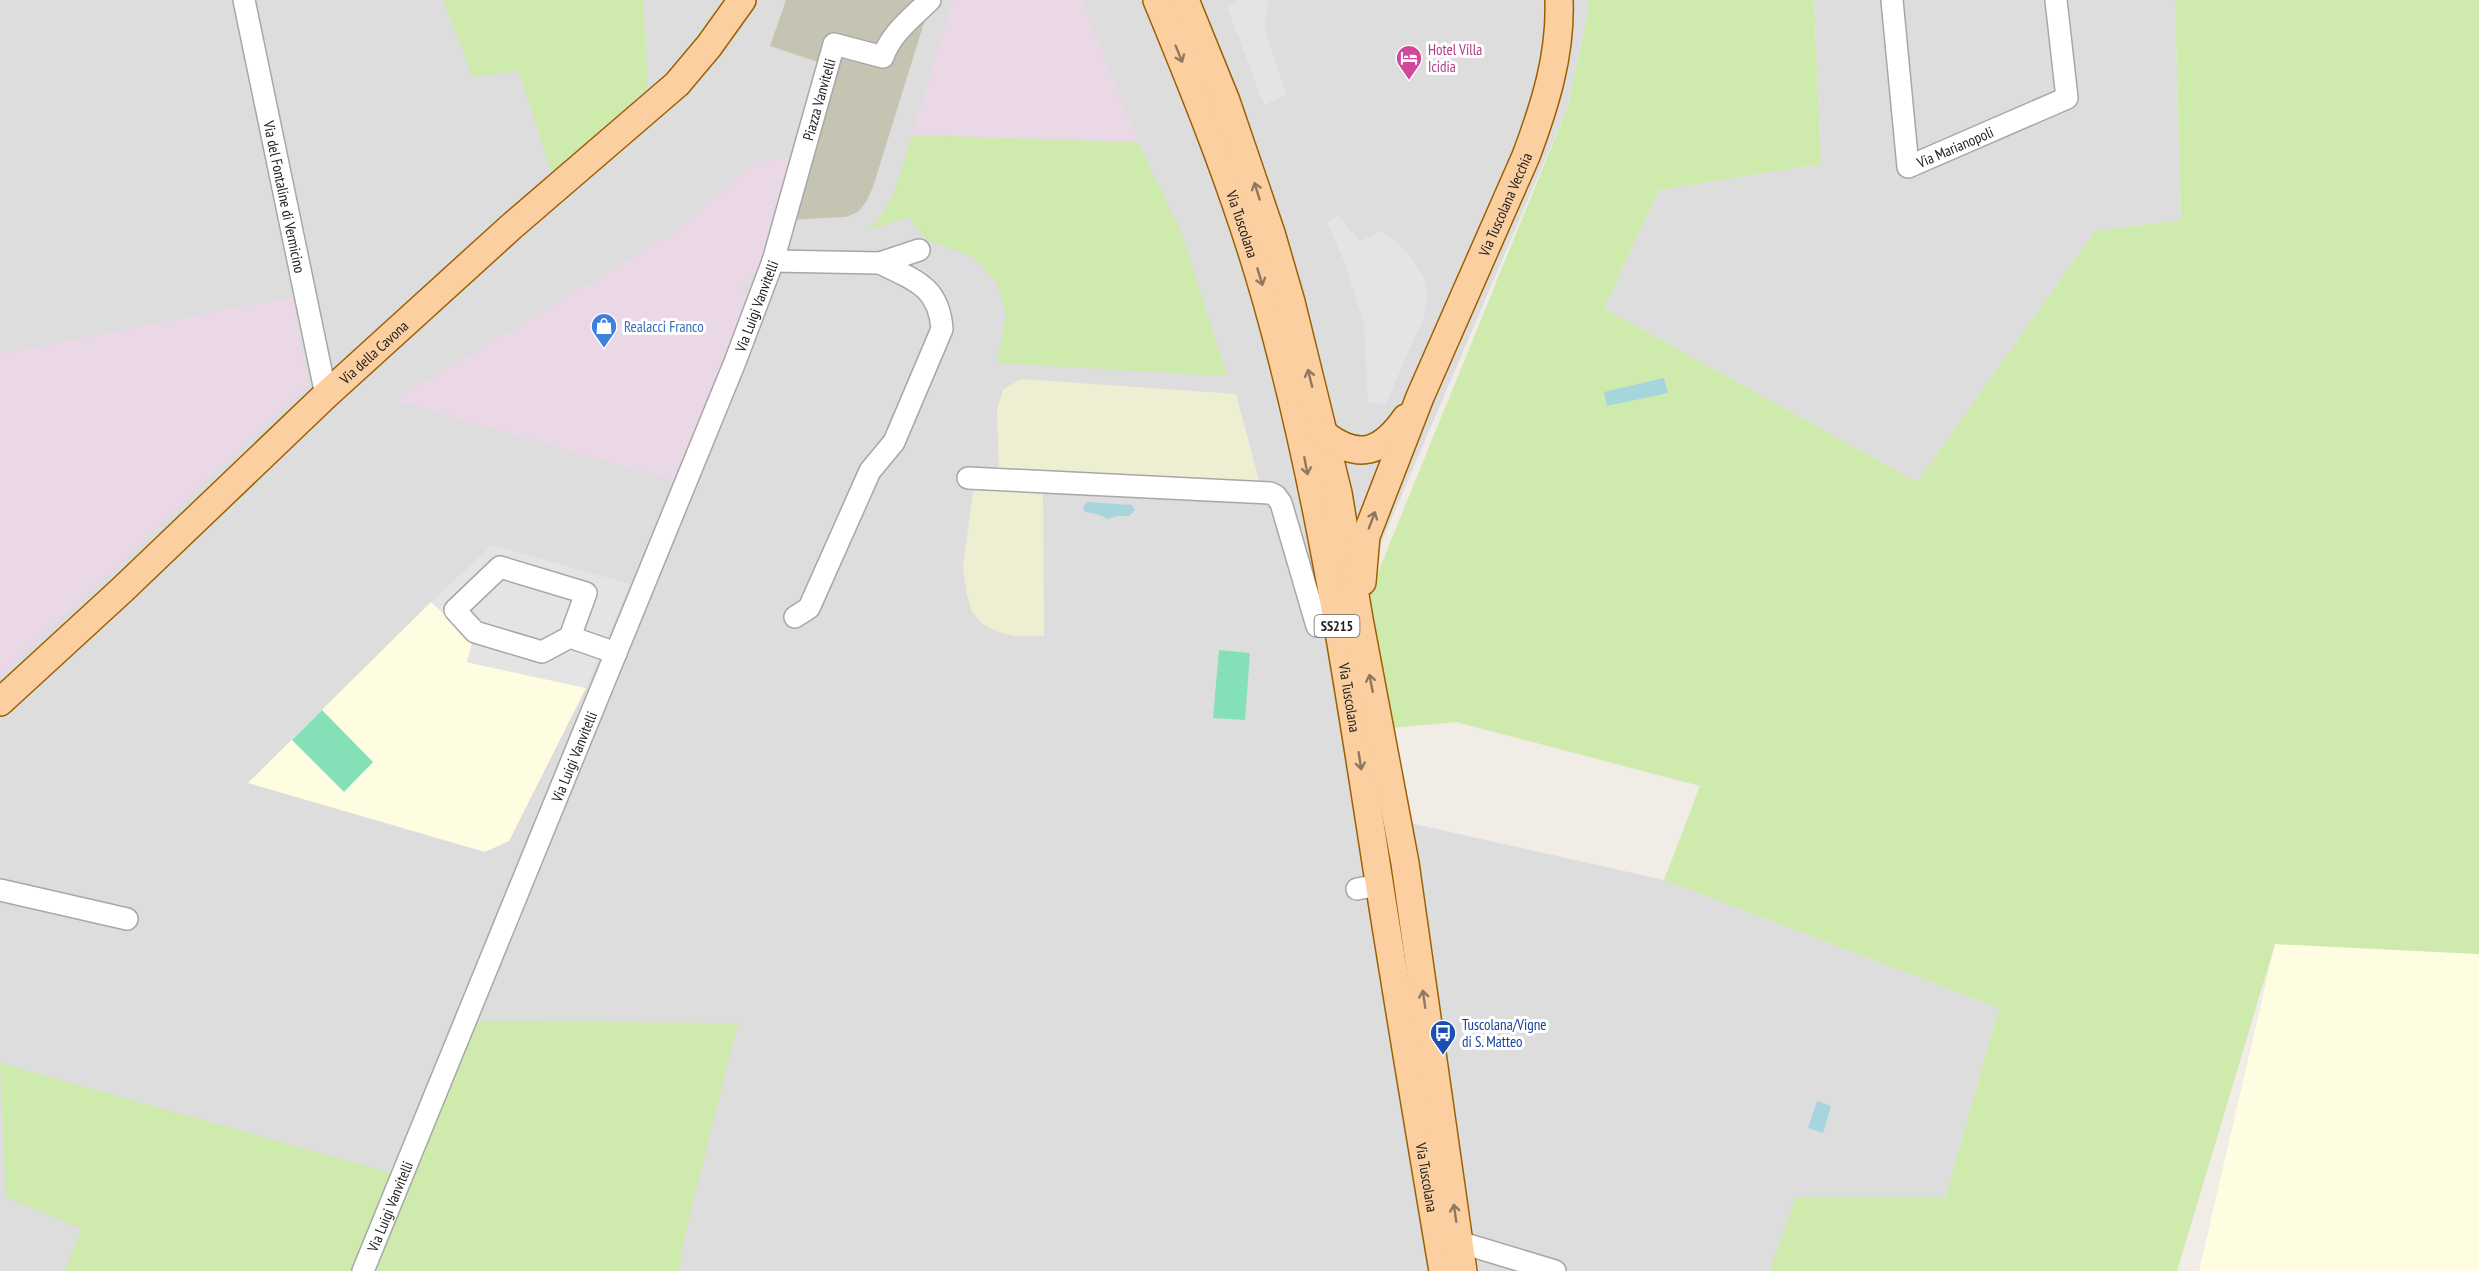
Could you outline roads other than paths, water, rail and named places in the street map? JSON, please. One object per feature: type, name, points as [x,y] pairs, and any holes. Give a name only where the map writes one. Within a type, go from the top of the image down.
[{"type":"main road","name":"Via della Cavona","points":[[0,702],[122,590],[326,395],[512,226],[677,84],[709,46],[742,0]]},
{"type":"main road","name":"Via Tuscolana","points":[[1157,0],[1211,135],[1263,286],[1293,400],[1330,623],[1368,887],[1443,1271]]},
{"type":"main road","name":"Via Tuscolana","points":[[1185,0],[1219,82],[1255,182],[1288,293],[1338,493],[1330,623],[1405,863],[1463,1271]]},
{"type":"main road","name":"Via Tuscolana Vecchia","points":[[1420,397],[1538,124],[1556,56],[1559,0]]},
{"type":"main road","points":[[1330,623],[1420,397]]},
{"type":"main road","points":[[1325,435],[1335,443],[1351,449],[1374,449],[1393,434],[1420,397]]},
{"type":"street","name":"Via del Fontaline di Vermicino","points":[[244,0],[326,395]]},
{"type":"street","name":"Piazza Vanvitelli","points":[[780,241],[834,44],[883,57],[887,45],[894,36],[930,0]]},
{"type":"street","name":"Via Marianopoli","points":[[1892,0],[1908,167],[2067,98],[2056,0]]},
{"type":"street","name":"Via Luigi Vanvitelli","points":[[363,1271],[735,362],[780,241]]},
{"type":"street","points":[[773,261],[880,262],[919,250]]},
{"type":"street","points":[[795,617],[809,608],[870,471],[894,442],[942,329],[941,310],[932,295],[921,284],[880,262]]},
{"type":"street","points":[[968,478],[1270,493],[1276,496],[1281,503],[1330,623]]},
{"type":"street","points":[[570,637],[586,593],[500,567],[454,610],[475,632],[542,652],[570,637],[616,653]]},
{"type":"street","points":[[0,890],[127,919]]},
{"type":"street","points":[[1459,1242],[1555,1271]]},
{"type":"water","points":[[1664,378],[1668,393],[1607,406],[1604,392]]},
{"type":"water","points":[[1088,502],[1132,505],[1135,510],[1129,516],[1108,519],[1085,512],[1083,506]]},
{"type":"water","points":[[1817,1101],[1831,1106],[1823,1133],[1808,1128]]},
{"type":"place","name":"Hotel Villa Icidia","points":[[1409,81]]},
{"type":"place","name":"Realacci Franco","points":[[604,349]]},
{"type":"place","name":"Tuscolana/Vigne di S. Matteo","points":[[1443,1056]]}]
